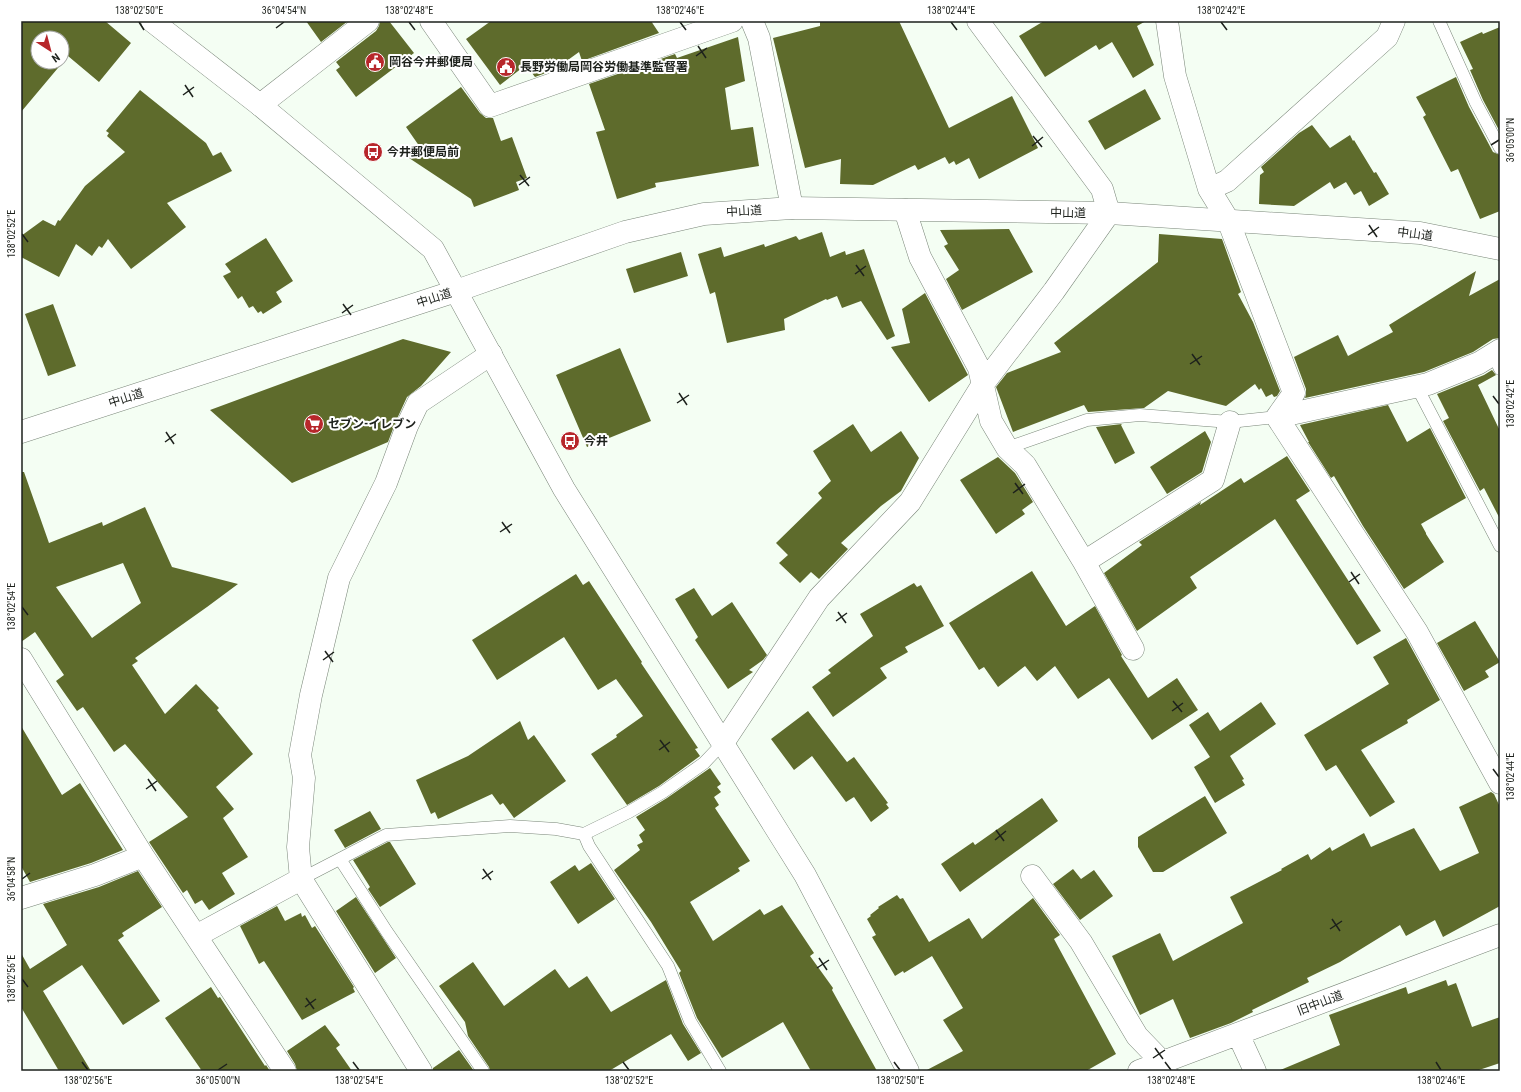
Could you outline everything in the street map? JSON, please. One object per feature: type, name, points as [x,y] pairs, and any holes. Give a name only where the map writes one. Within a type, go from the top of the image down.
[{"type":"main road","points":[[152,21],[260,105],[433,249],[564,489],[805,875],[908,1071]]},
{"type":"main road","points":[[260,105],[368,21]]},
{"type":"main road","points":[[430,21],[490,106],[732,21]]},
{"type":"main road","points":[[752,21],[759,38],[792,208]]},
{"type":"main road","points":[[723,743],[819,598],[910,502],[983,384],[1054,291],[1109,213],[1102,189],[978,21]]},
{"type":"main road","points":[[1167,21],[1175,76],[1209,189],[1228,220],[1294,393],[1277,417]]},
{"type":"main road","points":[[1209,189],[1227,182],[1387,37],[1394,21]]},
{"type":"main road","name":"中山道","points":[[21,432],[456,291],[625,232],[704,214],[792,208],[1109,213],[1420,233],[1500,249]]},
{"type":"main road","points":[[905,210],[920,257],[979,368],[990,421],[1007,448],[1025,465],[1084,562],[1133,649]]},
{"type":"main road","points":[[421,1071],[301,879],[298,847],[304,778],[300,754],[311,695],[339,578],[386,483],[407,426],[418,402],[491,354]]},
{"type":"main road","points":[[1277,417],[1417,387],[1479,363],[1498,358]]},
{"type":"main road","points":[[1277,417],[1417,632],[1500,783]]},
{"type":"main road","points":[[1084,562],[1213,480],[1230,422]]},
{"type":"main road","points":[[21,659],[143,856],[285,1071]]},
{"type":"main road","points":[[21,898],[95,875],[143,856]]},
{"type":"main road","points":[[1032,876],[1081,942],[1137,1036],[1164,1067]]},
{"type":"main road","points":[[196,936],[301,879]]},
{"type":"main road","name":"旧中山道","points":[[1139,1071],[1164,1067],[1238,1034],[1500,935]]},
{"type":"main road","points":[[1238,1034],[1255,1071]]},
{"type":"lane","points":[[1439,21],[1476,103],[1500,148]]},
{"type":"lane","points":[[1417,387],[1500,546]]},
{"type":"lane","points":[[1007,448],[1087,420],[1140,415],[1230,422],[1277,417]]},
{"type":"lane","points":[[301,879],[386,835],[510,826],[556,829],[584,834],[629,812],[663,792],[704,763],[723,743]]},
{"type":"lane","points":[[584,834],[589,846],[668,966],[690,1021],[720,1071]]},
{"type":"lane","points":[[340,859],[391,938],[483,1071]]},
{"type":"building","points":[[21,21],[105,21],[131,43],[99,82],[70,58],[70,30],[30,30],[30,70],[56,70],[21,112]]},
{"type":"building","points":[[306,21],[348,21],[321,42]]},
{"type":"building","name":"岡谷今井郵便局","points":[[380,21],[389,21],[414,53],[356,97],[336,70],[340,67],[336,62],[376,31]]},
{"type":"building","points":[[491,21],[651,21],[659,33],[582,61],[579,52],[554,70],[535,77],[526,65],[500,85],[466,39]]},
{"type":"building","points":[[820,21],[899,21],[949,128],[1012,96],[1038,148],[979,179],[969,158],[956,165],[954,161],[949,164],[945,157],[918,170],[915,165],[873,185],[840,184],[841,159],[805,168],[773,38],[820,26]]},
{"type":"building","points":[[1044,21],[1146,21],[1137,26],[1154,65],[1133,78],[1112,42],[1099,50],[1096,45],[1045,77],[1019,36]]},
{"type":"building","points":[[1500,27],[1500,132],[1483,100],[1470,70],[1473,69],[1460,42],[1482,32],[1483,34]]},
{"type":"building","points":[[738,37],[745,81],[725,88],[731,130],[753,127],[759,166],[655,183],[656,187],[617,199],[596,132],[605,130],[589,84],[675,54],[677,58]]},
{"type":"building","points":[[1456,77],[1469,107],[1493,152],[1500,155],[1500,211],[1480,219],[1458,169],[1451,172],[1423,117],[1426,115],[1416,97]]},
{"type":"building","points":[[461,87],[480,113],[486,118],[493,118],[501,141],[512,137],[527,178],[516,182],[519,190],[474,207],[471,199],[406,156],[422,150],[406,127]]},
{"type":"building","points":[[1145,89],[1161,119],[1105,150],[1088,121]]},
{"type":"building","points":[[140,90],[206,143],[213,156],[221,152],[232,171],[167,203],[186,227],[131,269],[108,239],[102,248],[99,246],[92,256],[76,244],[59,277],[21,257],[21,236],[43,220],[55,226],[85,186],[125,152],[107,136],[109,133],[106,131]]},
{"type":"building","points":[[1312,125],[1330,148],[1350,135],[1374,173],[1376,172],[1389,194],[1369,206],[1361,191],[1354,195],[1346,182],[1334,189],[1330,182],[1294,206],[1259,204],[1260,175],[1264,172],[1261,167],[1299,133]]},
{"type":"building","points":[[1009,229],[1033,272],[962,310],[946,279],[959,270],[944,246],[948,244],[940,230]]},
{"type":"building","points":[[822,232],[830,257],[845,251],[846,255],[864,249],[895,336],[887,340],[861,301],[842,308],[837,296],[827,300],[826,299],[784,319],[785,330],[727,343],[715,292],[710,294],[698,254],[721,247],[724,257],[764,244],[765,247],[796,236],[799,240]]},
{"type":"building","points":[[1159,234],[1222,239],[1241,292],[1238,294],[1253,322],[1280,391],[1277,396],[1274,397],[1272,394],[1266,397],[1261,388],[1259,390],[1255,384],[1226,406],[1168,391],[1144,408],[1088,412],[1084,405],[1013,432],[996,387],[1007,373],[1061,352],[1054,343],[1158,262]]},
{"type":"building","points":[[266,238],[293,281],[276,292],[282,302],[263,314],[261,311],[258,313],[253,306],[249,308],[242,296],[238,299],[223,276],[231,272],[225,264]]},
{"type":"building","points":[[681,252],[688,276],[634,293],[626,269]]},
{"type":"building","points":[[1476,271],[1469,296],[1500,279],[1500,338],[1493,339],[1473,352],[1424,372],[1305,398],[1306,389],[1294,357],[1338,335],[1348,356],[1393,332],[1389,325]]},
{"type":"building","points":[[925,293],[968,375],[929,402],[891,347],[910,343],[902,309]]},
{"type":"building","points":[[53,304],[76,366],[48,376],[25,314]]},
{"type":"building","name":"セブン-イレブン","points":[[403,339],[451,352],[421,386],[407,397],[388,442],[292,483],[210,410]]},
{"type":"building","points":[[620,348],[651,421],[587,447],[556,375]]},
{"type":"building","points":[[1492,370],[1496,375],[1478,385],[1500,431],[1500,519],[1484,488],[1480,491],[1443,421],[1449,418],[1437,394],[1484,375]]},
{"type":"building","points":[[1388,405],[1407,442],[1430,428],[1466,498],[1421,524],[1444,562],[1404,589],[1363,526],[1334,476],[1331,478],[1308,442],[1300,425]]},
{"type":"building","points":[[853,424],[871,452],[901,431],[919,458],[901,491],[881,506],[841,543],[848,549],[819,579],[811,572],[800,583],[779,563],[788,555],[776,543],[822,498],[818,493],[831,481],[813,451]]},
{"type":"building","points":[[1122,424],[1121,425],[1135,453],[1115,464],[1096,427]]},
{"type":"building","points":[[1205,431],[1211,442],[1202,472],[1167,494],[1150,467]]},
{"type":"building","points":[[1287,456],[1310,491],[1296,500],[1381,631],[1357,645],[1275,519],[1190,577],[1197,588],[1137,631],[1104,573],[1142,545],[1139,542],[1201,502],[1200,505],[1241,478],[1244,483]]},
{"type":"building","points":[[998,457],[1015,473],[1033,502],[1022,510],[1025,514],[996,534],[960,480]]},
{"type":"building","points":[[21,472],[24,472],[49,543],[102,522],[103,526],[145,507],[172,567],[238,584],[135,658],[138,661],[132,665],[165,714],[196,684],[219,708],[217,710],[253,754],[216,787],[234,809],[223,818],[248,857],[222,873],[235,894],[209,910],[202,900],[195,904],[187,890],[183,893],[149,842],[188,817],[125,744],[114,752],[83,707],[77,711],[56,681],[64,675],[35,632],[21,642]],"holes":[[[123,563],[141,603],[92,638],[56,587]]]},
{"type":"building","points":[[1032,571],[1066,626],[1095,606],[1122,655],[1121,656],[1148,698],[1177,678],[1198,710],[1152,740],[1109,678],[1078,699],[1055,666],[1037,681],[1025,666],[998,687],[984,667],[979,670],[949,623]]},
{"type":"building","points":[[576,574],[583,585],[589,581],[642,662],[641,663],[698,748],[695,749],[700,756],[659,786],[627,805],[591,754],[617,737],[616,735],[643,716],[616,679],[598,690],[564,637],[497,680],[472,640]]},
{"type":"building","points":[[914,583],[917,587],[921,585],[944,626],[905,647],[908,652],[880,668],[887,678],[833,717],[812,687],[831,673],[828,670],[873,636],[860,614]]},
{"type":"building","points":[[694,588],[712,616],[732,602],[767,655],[763,660],[749,670],[753,672],[728,689],[695,640],[698,637],[675,599]]},
{"type":"building","points":[[1475,621],[1500,662],[1485,671],[1489,677],[1464,691],[1437,643]]},
{"type":"building","points":[[1406,638],[1440,700],[1407,720],[1408,723],[1361,750],[1395,802],[1370,817],[1336,765],[1326,771],[1304,735],[1389,684],[1373,657]]},
{"type":"building","points":[[1261,702],[1276,724],[1230,756],[1244,779],[1242,780],[1245,785],[1215,803],[1194,767],[1210,757],[1189,725],[1208,712],[1220,731]]},
{"type":"building","points":[[808,711],[847,762],[854,757],[888,803],[886,804],[889,808],[871,822],[854,797],[846,802],[812,756],[794,770],[771,739]]},
{"type":"building","points":[[520,721],[528,740],[534,735],[566,781],[514,818],[503,803],[500,805],[492,794],[438,819],[435,812],[431,814],[416,780],[468,756]]},
{"type":"building","points":[[21,726],[62,795],[80,783],[123,850],[91,863],[30,882],[21,866]]},
{"type":"building","points":[[710,768],[721,784],[717,787],[721,792],[714,797],[719,805],[715,808],[750,861],[738,868],[740,871],[690,902],[713,941],[760,909],[764,915],[782,905],[814,953],[810,956],[833,988],[832,990],[877,1071],[811,1071],[783,1022],[722,1058],[697,1018],[679,973],[681,971],[651,922],[614,870],[640,850],[637,845],[643,842],[639,835],[645,830],[636,817],[667,798]]},
{"type":"building","points":[[1491,792],[1494,794],[1500,807],[1500,906],[1443,937],[1435,920],[1406,936],[1400,925],[1340,962],[1307,978],[1309,982],[1252,1010],[1253,1012],[1231,1023],[1190,1038],[1173,999],[1140,1015],[1112,956],[1160,933],[1173,961],[1243,923],[1230,897],[1282,870],[1281,869],[1308,854],[1311,860],[1330,847],[1332,851],[1364,833],[1371,847],[1414,828],[1440,871],[1479,853],[1459,807]]},
{"type":"building","points":[[1205,796],[1227,833],[1163,872],[1153,872],[1138,847],[1138,837]]},
{"type":"building","points":[[1042,798],[1058,821],[960,892],[941,864],[973,842],[975,845]]},
{"type":"building","points":[[370,811],[381,829],[345,848],[334,830]]},
{"type":"building","points":[[390,842],[416,884],[380,907],[368,889],[370,887],[353,860]]},
{"type":"building","points":[[591,863],[615,899],[578,924],[550,882],[575,865],[579,871]]},
{"type":"building","points":[[1073,869],[1081,879],[1094,870],[1113,896],[1080,920],[1053,884]]},
{"type":"building","points":[[138,871],[162,907],[122,933],[124,936],[118,940],[160,1001],[123,1025],[82,965],[43,991],[91,1071],[59,1071],[21,1007],[21,953],[30,969],[67,945],[43,904],[99,887]]},
{"type":"building","points":[[897,895],[900,899],[903,898],[929,942],[969,918],[982,939],[1033,898],[1060,935],[1054,939],[1116,1054],[1086,1071],[925,1071],[963,1051],[943,1020],[963,1008],[932,956],[904,973],[903,971],[895,976],[872,937],[876,935],[867,919],[879,908],[878,907]]},
{"type":"building","points":[[356,897],[396,958],[375,973],[336,911]]},
{"type":"building","points":[[277,906],[285,921],[301,913],[302,917],[305,915],[312,928],[315,926],[354,987],[355,992],[302,1020],[264,961],[259,964],[240,926]]},
{"type":"building","points":[[473,962],[504,1006],[555,969],[569,988],[587,976],[611,1012],[666,980],[683,1024],[701,1053],[688,1061],[671,1034],[609,1071],[490,1071],[489,1067],[468,1036],[465,1022],[439,986]]},
{"type":"building","points":[[1446,980],[1448,986],[1456,983],[1472,1027],[1500,1017],[1500,1063],[1476,1071],[1278,1071],[1340,1045],[1329,1015],[1406,987],[1408,994]]},
{"type":"building","points":[[211,987],[218,998],[220,997],[265,1066],[266,1065],[270,1071],[202,1071],[165,1018]]},
{"type":"building","points":[[325,1025],[340,1045],[336,1048],[352,1071],[297,1071],[295,1064],[287,1051]]},
{"type":"building","points":[[459,1050],[474,1071],[433,1071],[433,1068]]},
{"type":"place","name":"岡谷今井郵便局","points":[[375,62]]},
{"type":"place","name":"長野労働局岡谷労働基準監督署","points":[[506,67]]},
{"type":"place","name":"今井郵便局前","points":[[373,152]]},
{"type":"place","name":"セブン-イレブン","points":[[314,424]]},
{"type":"place","name":"今井","points":[[570,441]]}]
